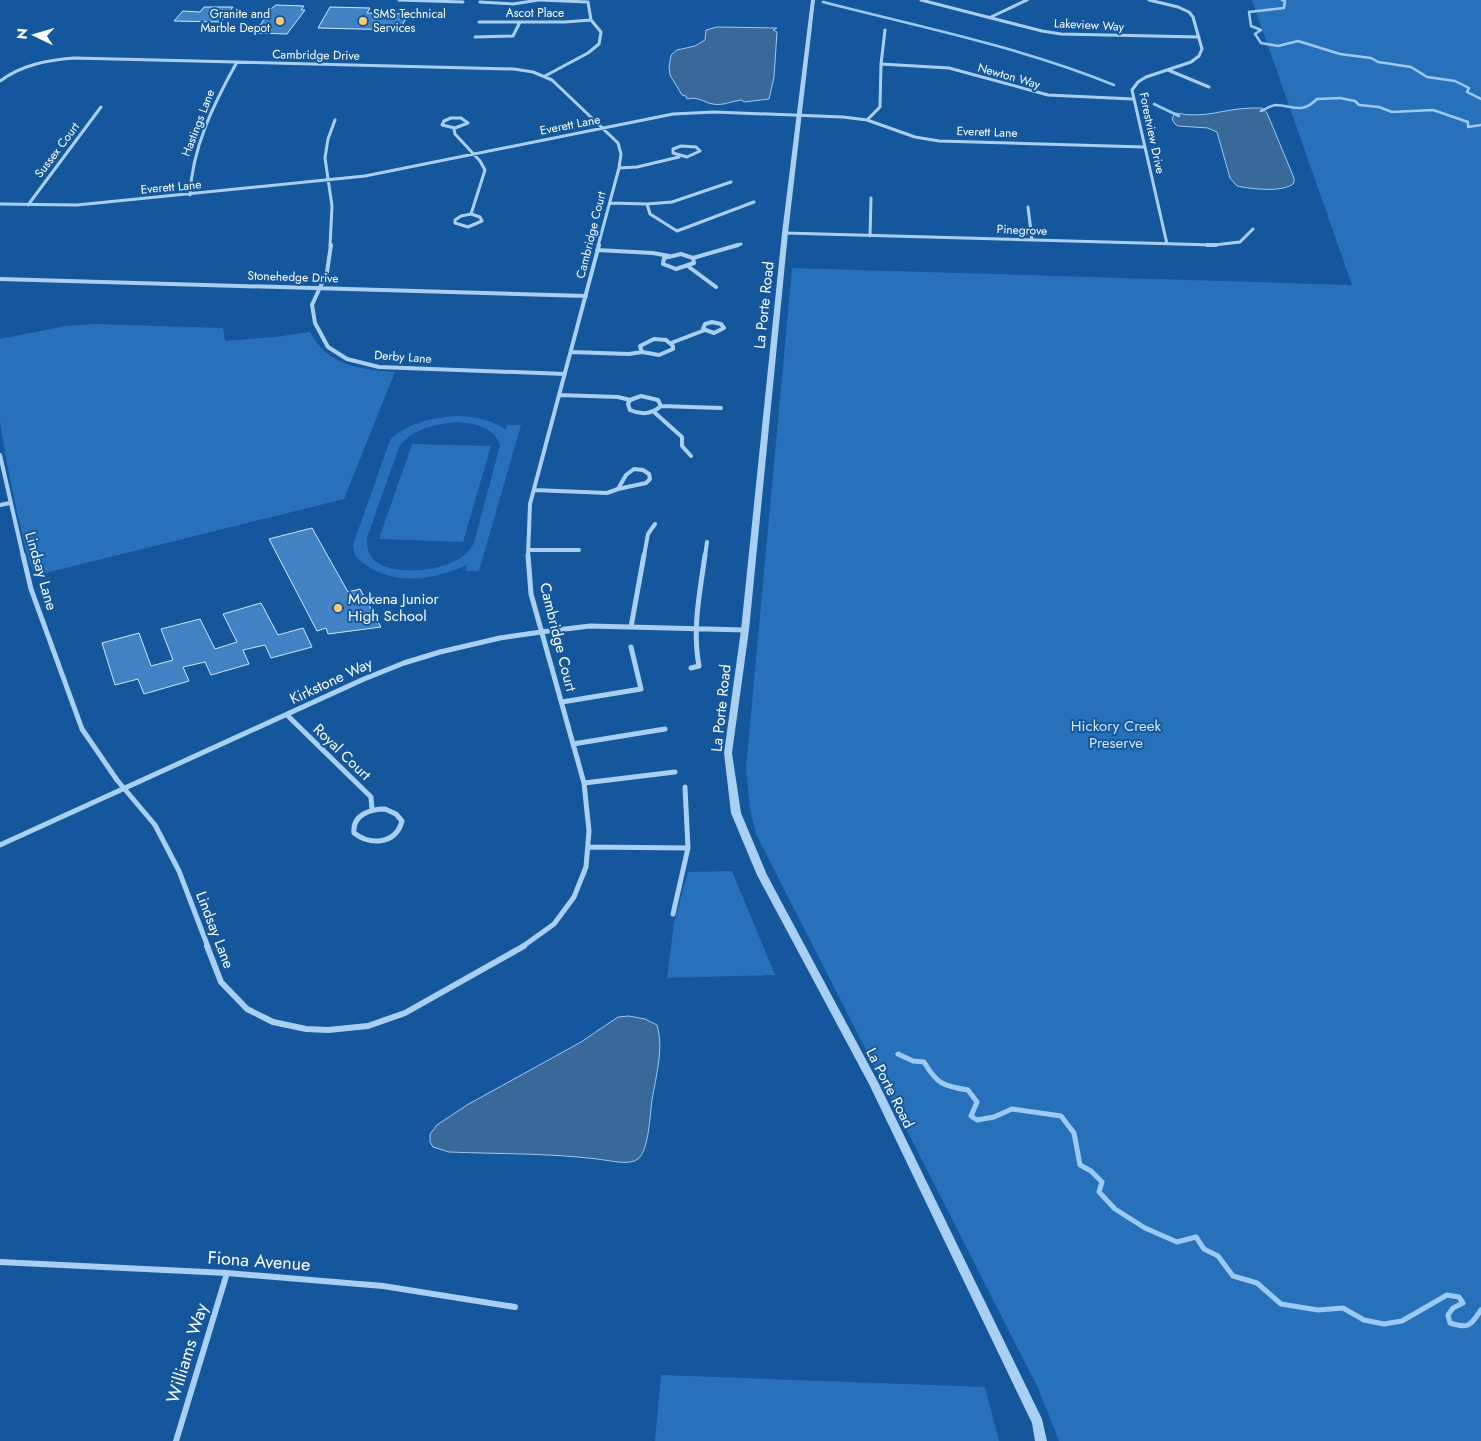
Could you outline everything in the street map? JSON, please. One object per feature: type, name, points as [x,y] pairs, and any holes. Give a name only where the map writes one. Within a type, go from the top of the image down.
[{"type":"street","points":[[399,0],[463,2]]},
{"type":"street","points":[[480,2],[514,4],[540,0],[589,1],[591,20],[601,32],[599,44],[588,53],[545,76]]},
{"type":"street","name":"La Porte Road","points":[[813,0],[785,233],[745,630],[728,753],[736,813],[762,875],[878,1092],[1038,1423],[1041,1441]]},
{"type":"street","name":"Lakeview Way","points":[[921,0],[1061,34],[1199,38]]},
{"type":"street","points":[[990,18],[1027,0]]},
{"type":"street","points":[[1149,0],[1182,9],[1192,15],[1199,38]]},
{"type":"street","name":"Ascot Place","points":[[479,22],[565,22],[591,20]]},
{"type":"street","points":[[475,37],[513,36],[520,22]]},
{"type":"street","points":[[867,120],[880,107],[880,64],[885,30]]},
{"type":"street","name":"Forestview Drive","points":[[1167,244],[1132,90],[1137,83],[1145,78],[1196,58],[1202,49],[1199,38]]},
{"type":"street","name":"Cambridge Drive","points":[[0,81],[10,74],[43,62],[74,58],[502,68],[525,70],[545,76],[604,128]]},
{"type":"street","name":"Hastings Lane","points":[[190,195],[190,177],[194,159],[223,86],[237,62]]},
{"type":"street","name":"Newton Way","points":[[880,64],[948,68],[1048,96],[1134,99]]},
{"type":"street","points":[[1168,69],[1209,87]]},
{"type":"street","name":"Sussex Court","points":[[28,204],[101,107]]},
{"type":"street","name":"Everett Lane","points":[[0,204],[77,206],[389,172],[673,114],[714,112],[843,117],[867,120],[915,136],[939,141],[1144,146]]},
{"type":"street","points":[[451,118],[461,118],[468,121],[463,127],[454,129],[445,127],[442,123],[451,118]]},
{"type":"street","name":"Derby Lane","points":[[335,120],[326,152],[326,172],[329,180],[332,206],[331,247],[327,272],[312,305],[315,323],[328,347],[348,360],[386,368],[564,374]]},
{"type":"street","name":"Cambridge Court","points":[[589,831],[584,783],[531,594],[528,550],[530,504],[619,168],[621,149],[604,128]]},
{"type":"street","points":[[454,129],[454,134],[485,170],[471,214]]},
{"type":"street","points":[[619,168],[637,167],[680,157],[696,156],[700,151],[696,147],[681,146],[672,151],[680,157]]},
{"type":"street","points":[[610,203],[647,204],[672,202],[731,182]]},
{"type":"street","points":[[870,236],[871,198]]},
{"type":"street","points":[[647,204],[650,214],[677,231],[754,202]]},
{"type":"street","points":[[1028,207],[1032,240]]},
{"type":"street","points":[[471,214],[480,217],[482,221],[471,227],[460,226],[454,222],[457,218],[471,214]]},
{"type":"street","name":"Pinegrove","points":[[785,233],[1167,244],[1231,244],[1240,242],[1253,229]]},
{"type":"street","points":[[598,250],[653,253],[669,256],[681,254],[693,258],[741,244]]},
{"type":"street","points":[[669,256],[662,261],[666,266],[676,269],[689,267],[694,262],[693,258]]},
{"type":"street","points":[[689,267],[716,287]]},
{"type":"street","name":"Stonehedge Drive","points":[[0,278],[586,296]]},
{"type":"street","points":[[642,352],[640,346],[648,341],[660,339],[671,343],[705,330],[717,332],[724,327],[718,323],[708,323],[704,325],[705,330]]},
{"type":"street","points":[[571,352],[629,354],[642,352],[653,356],[666,354],[673,349],[671,343]]},
{"type":"street","points":[[559,395],[618,397],[630,400],[647,396],[658,400],[661,406]]},
{"type":"street","points":[[630,400],[628,407],[635,412],[654,412],[661,406],[721,408]]},
{"type":"street","points":[[654,412],[682,437],[682,446],[691,456]]},
{"type":"street","name":"Lindsay Lane","points":[[0,455],[31,589],[82,729],[124,789],[155,825],[179,871],[226,989],[240,1004],[264,1019],[306,1029],[328,1030],[368,1026],[405,1013],[524,946],[554,924],[574,897],[586,867],[589,831]]},
{"type":"street","points":[[534,490],[607,494],[618,489],[646,482],[650,479],[650,474],[639,470],[629,471],[624,474],[618,489]]},
{"type":"street","points":[[0,505],[10,503]]},
{"type":"street","points":[[631,627],[648,534],[655,524]]},
{"type":"street","points":[[691,668],[700,666],[695,644],[695,629],[707,542]]},
{"type":"street","points":[[528,550],[579,550]]},
{"type":"street","name":"Kirkstone Way","points":[[0,845],[364,679],[404,663],[472,643],[590,626],[745,630]]},
{"type":"street","name":"Cambridge Court","points":[[562,702],[641,689],[632,647]]},
{"type":"street","name":"Royal Court","points":[[287,715],[371,797],[372,810]]},
{"type":"street","points":[[573,744],[665,728]]},
{"type":"street","points":[[584,783],[675,772]]},
{"type":"street","points":[[673,914],[688,848],[685,787]]},
{"type":"street","points":[[388,809],[400,816],[402,821],[398,832],[387,840],[371,842],[358,837],[354,833],[354,822],[358,817],[372,810],[388,809]]},
{"type":"street","points":[[588,847],[688,848]]},
{"type":"street","name":"Fiona Avenue","points":[[0,1262],[227,1273],[383,1286],[515,1307]]},
{"type":"street","name":"Williams Way","points":[[176,1441],[227,1273]]},
{"type":"green space","name":"Hickory Creek Preserve","points":[[1252,0],[1481,0],[1481,1441],[1059,1441],[1038,1388],[756,834],[750,809],[746,768],[792,268],[1352,285]]},
{"type":"green space","points":[[94,324],[223,328],[225,341],[310,332],[317,343],[335,359],[357,367],[395,372],[344,499],[49,572],[38,573],[33,570],[25,546],[1,431],[0,339],[66,326]]},
{"type":"green space","points":[[464,416],[483,419],[495,423],[506,430],[507,425],[521,425],[479,571],[466,571],[467,565],[438,575],[409,579],[380,573],[367,566],[355,556],[353,545],[390,440],[413,425],[448,417]],"holes":[[[463,422],[488,430],[500,445],[474,543],[466,554],[446,565],[435,568],[422,570],[396,569],[375,561],[368,551],[367,538],[399,447],[424,428]]]},
{"type":"green space","points":[[412,444],[491,446],[463,542],[379,539]]},
{"type":"green space","points":[[732,871],[775,975],[667,978],[674,923],[688,872]]},
{"type":"green space","points":[[661,1375],[985,1387],[999,1441],[655,1441]]},
{"type":"shaded area","points":[[717,27],[777,28],[773,30],[777,32],[774,77],[769,99],[744,102],[742,100],[717,104],[695,98],[687,99],[686,96],[682,95],[670,75],[671,55],[677,50],[695,46],[705,40],[706,30]]},
{"type":"shaded area","points":[[1262,108],[1267,113],[1294,178],[1294,183],[1289,186],[1267,189],[1237,186],[1230,178],[1217,132],[1208,128],[1178,126],[1172,119],[1175,113],[1196,115]]},
{"type":"shaded area","points":[[629,1016],[645,1019],[657,1025],[660,1043],[659,1062],[645,1148],[638,1159],[624,1162],[579,1157],[449,1152],[433,1147],[430,1142],[430,1134],[437,1125],[467,1105],[581,1042],[618,1017]]},
{"type":"building","name":"Granite and Marble Depot","points":[[276,5],[304,6],[301,10],[305,10],[287,34],[255,33],[271,9]]},
{"type":"building","points":[[204,7],[233,7],[221,22],[174,21],[183,11],[200,12]]},
{"type":"building","name":"SMS Technical Services","points":[[330,7],[370,8],[367,13],[408,14],[400,30],[318,28]]},
{"type":"building","points":[[312,528],[348,592],[360,589],[381,627],[328,634],[326,628],[317,631],[269,539]]},
{"type":"building","points":[[261,603],[278,635],[303,628],[312,647],[271,658],[265,645],[243,650],[249,664],[211,675],[205,662],[183,667],[189,681],[144,694],[138,679],[115,685],[102,643],[139,633],[151,666],[173,660],[161,629],[200,619],[215,649],[237,642],[223,614]]},
{"type":"waterway","points":[[1282,0],[1285,1],[1284,8],[1249,12],[1251,26],[1261,30],[1255,34],[1261,43],[1278,46],[1298,41],[1340,54],[1371,58],[1378,62],[1411,67],[1427,77],[1455,81],[1469,88],[1467,92],[1481,99]]},
{"type":"waterway","points":[[823,2],[1007,49],[1114,85]]},
{"type":"waterway","points":[[1261,111],[1274,105],[1302,108],[1312,104],[1317,99],[1340,98],[1355,101],[1359,105],[1379,107],[1392,112],[1433,110],[1468,122],[1468,127],[1481,125]]},
{"type":"waterway","points":[[1154,104],[1179,116]]},
{"type":"waterway","points":[[898,1054],[913,1061],[924,1062],[941,1083],[968,1090],[977,1102],[971,1116],[977,1120],[994,1117],[1012,1109],[1061,1116],[1074,1133],[1080,1165],[1091,1171],[1102,1182],[1099,1192],[1115,1209],[1145,1228],[1177,1242],[1196,1237],[1204,1249],[1218,1256],[1233,1276],[1257,1283],[1281,1304],[1318,1310],[1343,1308],[1364,1320],[1384,1324],[1402,1321],[1447,1295],[1459,1297],[1463,1303],[1453,1308],[1448,1315],[1450,1323],[1461,1326],[1468,1325],[1481,1310]]},
{"type":"place","name":"Granite and Marble Depot","points":[[280,21]]},
{"type":"place","name":"SMS Technical Services","points":[[363,21]]},
{"type":"place","name":"Mokena Junior High School","points":[[338,608]]}]
